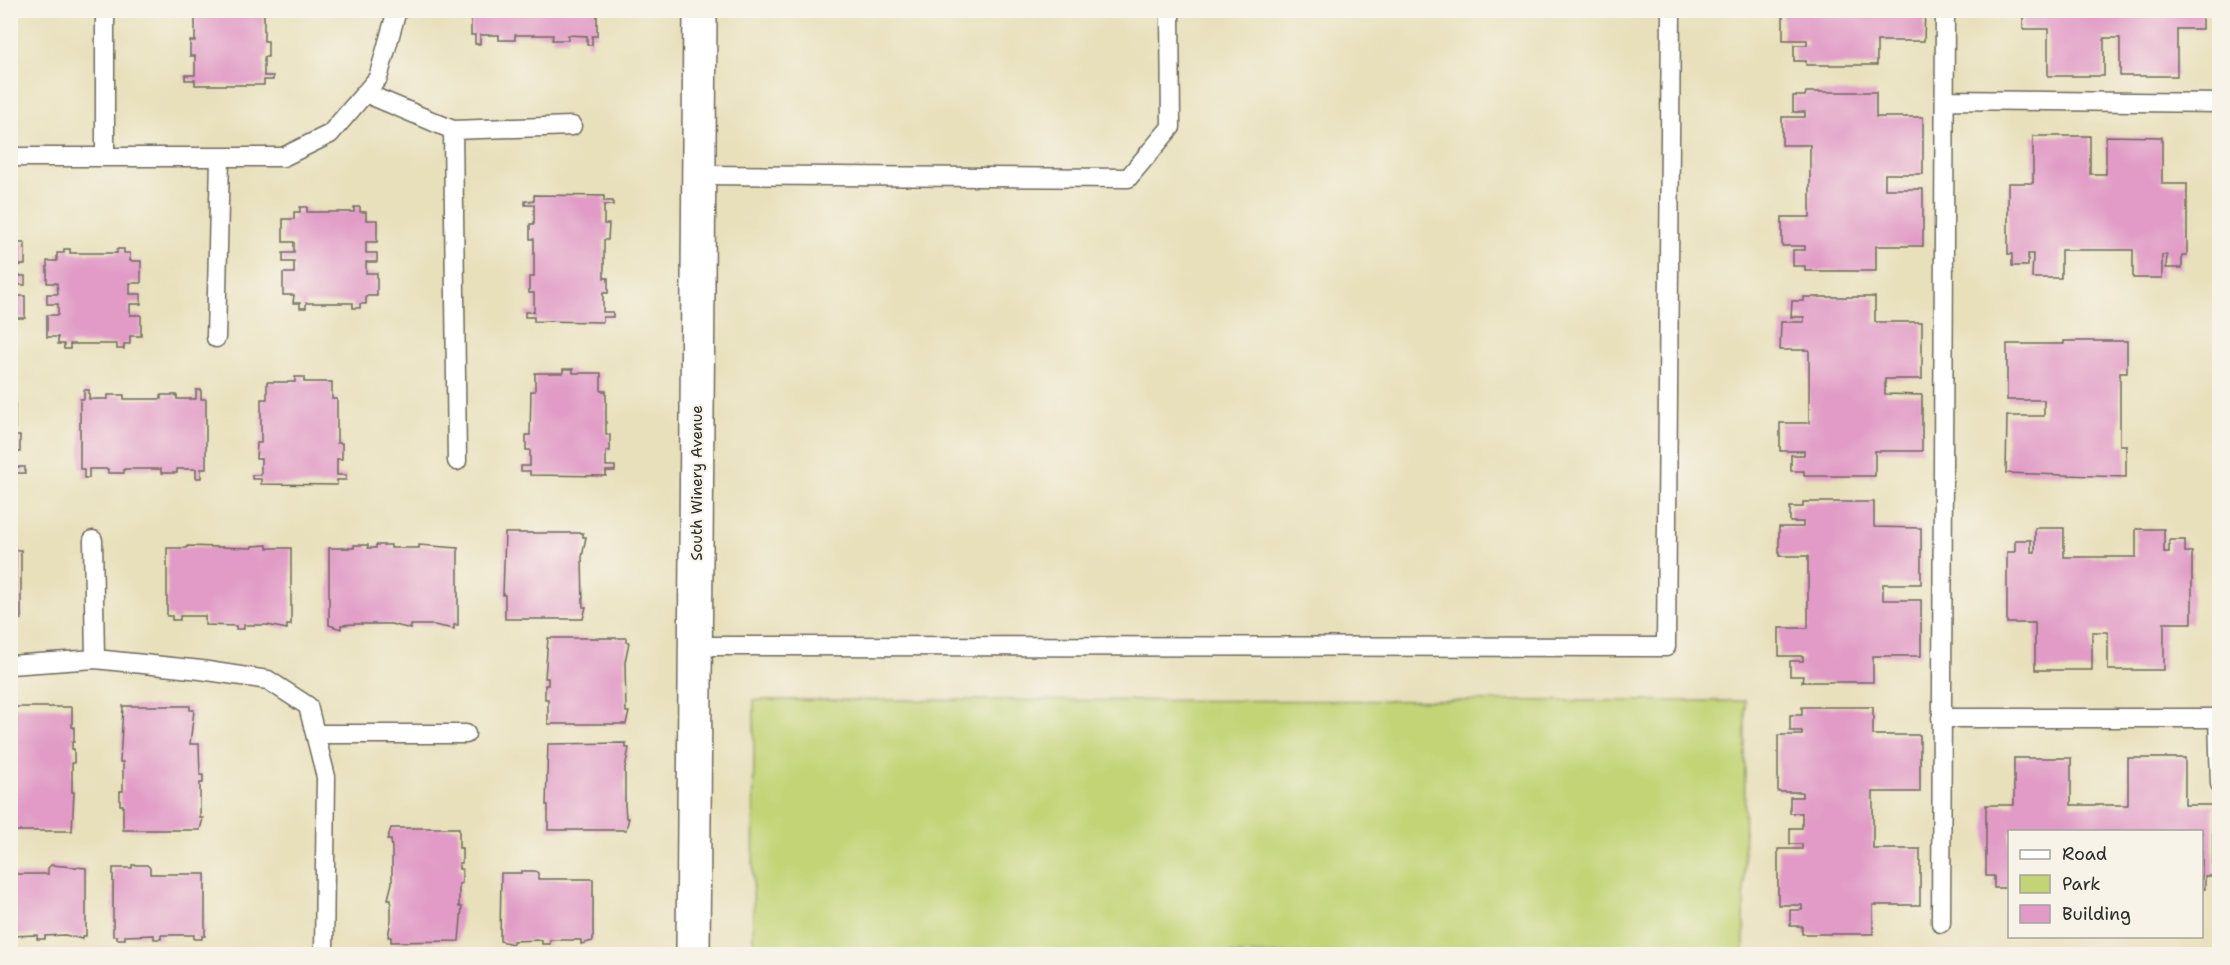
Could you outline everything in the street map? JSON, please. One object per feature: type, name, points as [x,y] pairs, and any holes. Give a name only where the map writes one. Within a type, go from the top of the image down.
[{"type":"street","name":"South Winery Avenue","points":[[693,954],[700,10]]},
{"type":"lane","points":[[105,10],[105,157]]},
{"type":"lane","points":[[10,157],[283,157],[330,134],[378,78],[397,10]]},
{"type":"lane","points":[[699,175],[1128,178],[1171,127],[1170,10]]},
{"type":"lane","points":[[696,646],[1666,647],[1671,10]]},
{"type":"lane","points":[[1941,923],[1945,10]]},
{"type":"lane","points":[[365,93],[453,130],[572,126]]},
{"type":"lane","points":[[1945,100],[2220,103]]},
{"type":"lane","points":[[453,130],[457,460]]},
{"type":"lane","points":[[216,338],[220,157]]},
{"type":"lane","points":[[93,540],[95,659]]},
{"type":"lane","points":[[10,665],[95,659],[201,670],[268,680],[309,706],[326,777],[324,954]]},
{"type":"lane","points":[[1941,718],[2219,718],[2220,784]]},
{"type":"lane","points":[[315,734],[466,734]]},
{"type":"green space","points":[[754,700],[1745,701],[1744,954],[753,954]]},
{"type":"building","points":[[195,10],[264,10],[264,41],[268,41],[268,57],[264,57],[264,76],[273,76],[273,80],[264,80],[264,85],[195,85],[195,80],[185,80],[185,75],[195,75],[195,56],[190,56],[190,41],[195,41]]},
{"type":"building","points":[[471,10],[597,10],[597,36],[592,36],[592,45],[587,45],[587,36],[568,35],[568,40],[552,40],[553,35],[515,35],[515,40],[499,40],[499,35],[480,35],[480,44],[475,44],[475,35],[471,35]]},
{"type":"building","points":[[1925,10],[1924,41],[1877,41],[1877,65],[1806,65],[1806,61],[1794,61],[1794,45],[1807,45],[1807,40],[1783,40],[1783,12]]},
{"type":"building","points":[[2023,10],[2202,10],[2202,29],[2177,29],[2177,76],[2120,76],[2120,38],[2104,38],[2104,76],[2048,76],[2048,29],[2023,29]]},
{"type":"building","points":[[1806,92],[1876,92],[1876,117],[1923,117],[1923,174],[1885,174],[1885,189],[1923,189],[1923,246],[1876,246],[1876,271],[1805,271],[1805,266],[1793,266],[1793,250],[1805,250],[1805,246],[1782,246],[1782,217],[1810,217],[1810,145],[1782,145],[1782,117],[1805,117],[1805,112],[1793,112],[1793,96],[1805,96]]},
{"type":"building","points":[[2033,136],[2090,136],[2090,174],[2106,174],[2106,136],[2162,137],[2162,184],[2187,184],[2187,255],[2182,255],[2182,268],[2166,268],[2167,255],[2162,255],[2162,278],[2133,278],[2133,250],[2061,250],[2061,278],[2032,278],[2033,254],[2028,254],[2028,266],[2012,266],[2012,254],[2008,254],[2008,183],[2033,183]]},
{"type":"building","points":[[534,195],[604,196],[604,201],[613,201],[613,205],[604,205],[604,224],[609,224],[608,240],[604,240],[604,278],[608,278],[608,293],[603,293],[603,312],[613,312],[613,317],[603,317],[603,322],[534,321],[534,317],[525,317],[525,312],[534,312],[534,293],[529,293],[529,277],[534,277],[534,239],[530,239],[530,224],[534,224],[534,205],[525,205],[525,201],[534,201]]},
{"type":"building","points":[[300,207],[307,207],[307,212],[354,212],[354,207],[360,207],[360,212],[366,212],[366,220],[377,220],[377,242],[366,242],[366,253],[377,253],[377,262],[366,262],[366,273],[377,273],[377,296],[366,296],[366,304],[360,304],[360,308],[353,308],[353,303],[306,303],[306,308],[300,308],[300,303],[293,303],[294,295],[283,295],[283,273],[294,273],[294,262],[283,262],[283,253],[294,253],[294,242],[283,242],[283,219],[294,219],[294,212],[300,212]]},
{"type":"building","points":[[10,235],[13,235],[13,243],[25,243],[25,265],[13,265],[13,276],[25,276],[25,285],[13,285],[13,296],[25,296],[25,318],[13,318],[13,326],[10,326]]},
{"type":"building","points":[[64,249],[70,249],[70,253],[117,253],[117,249],[124,249],[124,253],[130,253],[130,261],[141,261],[141,283],[130,283],[130,294],[141,294],[141,304],[130,304],[130,315],[141,315],[141,336],[130,336],[130,344],[124,344],[124,349],[117,349],[117,344],[70,344],[70,349],[64,349],[64,344],[58,344],[58,337],[47,337],[47,315],[58,315],[58,304],[47,304],[47,294],[58,294],[57,283],[47,283],[47,261],[57,261],[57,253],[64,253]]},
{"type":"building","points":[[1804,297],[1875,297],[1875,322],[1922,322],[1922,379],[1885,379],[1885,394],[1922,395],[1922,451],[1875,451],[1875,476],[1804,476],[1804,471],[1791,471],[1791,455],[1804,455],[1804,451],[1780,451],[1780,423],[1809,423],[1809,350],[1780,350],[1781,322],[1804,322],[1804,317],[1791,317],[1792,301],[1804,301]]},
{"type":"building","points":[[2064,341],[2127,341],[2127,372],[2120,372],[2120,445],[2126,445],[2126,477],[2006,473],[2007,416],[2044,416],[2044,400],[2007,400],[2007,344],[2064,344]]},
{"type":"building","points":[[563,369],[573,369],[573,373],[601,373],[601,391],[606,391],[606,435],[610,435],[610,451],[606,451],[606,466],[615,466],[615,471],[606,471],[606,476],[530,475],[530,471],[521,471],[521,466],[530,466],[530,450],[526,450],[526,435],[530,435],[531,391],[535,391],[535,373],[563,373]]},
{"type":"building","points":[[295,377],[304,377],[304,382],[332,382],[332,399],[337,399],[337,443],[342,443],[342,459],[337,459],[337,475],[346,475],[346,480],[337,480],[337,485],[261,484],[261,479],[252,479],[252,475],[261,475],[261,459],[256,459],[257,443],[261,443],[261,399],[267,399],[267,382],[295,382]]},
{"type":"building","points":[[84,390],[89,390],[89,399],[108,399],[108,395],[124,395],[124,399],[161,399],[161,395],[177,395],[177,399],[196,399],[196,390],[201,390],[201,399],[206,399],[206,469],[201,469],[201,478],[196,478],[196,469],[177,469],[177,473],[161,473],[161,469],[124,469],[124,473],[108,473],[108,469],[89,469],[89,478],[84,478],[84,469],[80,469],[80,399],[84,399]]},
{"type":"building","points":[[10,392],[15,392],[15,436],[20,436],[20,452],[15,452],[15,467],[25,467],[25,473],[15,473],[15,477],[10,477]]},
{"type":"building","points":[[1803,502],[1874,502],[1874,527],[1921,528],[1921,584],[1883,584],[1883,600],[1921,600],[1921,656],[1873,656],[1873,682],[1802,682],[1803,676],[1790,676],[1790,661],[1803,661],[1803,656],[1779,656],[1779,628],[1808,628],[1808,556],[1779,556],[1779,527],[1803,527],[1803,522],[1790,522],[1790,507],[1803,507]]},
{"type":"building","points":[[2035,528],[2064,528],[2064,557],[2136,557],[2136,529],[2164,529],[2164,552],[2169,552],[2169,540],[2185,540],[2185,552],[2192,552],[2192,623],[2164,623],[2164,670],[2108,670],[2108,632],[2092,632],[2092,670],[2035,670],[2035,623],[2007,623],[2007,552],[2015,552],[2015,540],[2031,540],[2031,552],[2035,552]]},
{"type":"building","points":[[505,533],[583,533],[583,537],[586,537],[582,557],[583,607],[586,607],[583,619],[505,619],[505,595],[503,595]]},
{"type":"building","points":[[267,545],[267,548],[291,548],[291,625],[287,625],[287,629],[267,625],[244,625],[244,629],[236,629],[236,626],[205,625],[205,616],[180,616],[180,620],[172,620],[172,616],[167,616],[167,548],[187,548],[187,546],[252,548],[252,546]]},
{"type":"building","points":[[354,545],[368,545],[368,548],[376,548],[376,545],[391,545],[391,548],[419,548],[419,545],[458,548],[458,625],[454,625],[454,629],[434,625],[411,625],[411,629],[391,624],[354,624],[341,625],[341,629],[329,625],[329,548],[354,548]]},
{"type":"building","points":[[10,550],[21,550],[21,619],[17,621],[10,621]]},
{"type":"building","points":[[548,638],[626,638],[626,642],[629,642],[625,662],[626,712],[629,712],[626,724],[548,724],[548,699],[545,699],[545,685],[548,685],[548,678],[545,678]]},
{"type":"building","points":[[123,706],[190,706],[190,710],[194,710],[190,744],[199,744],[200,775],[203,775],[203,783],[200,783],[200,818],[203,818],[200,830],[123,830],[123,805],[120,805],[120,791],[123,791],[123,762],[120,762]]},
{"type":"building","points":[[10,707],[72,707],[74,763],[72,763],[72,792],[74,792],[72,831],[10,831]]},
{"type":"building","points":[[1802,707],[1873,707],[1873,735],[1920,735],[1920,792],[1873,792],[1873,849],[1920,849],[1920,905],[1873,905],[1873,934],[1802,934],[1802,926],[1790,926],[1790,910],[1802,910],[1802,905],[1778,905],[1778,849],[1802,849],[1802,844],[1790,844],[1790,828],[1802,828],[1802,813],[1790,813],[1790,797],[1802,797],[1802,792],[1778,792],[1778,735],[1802,735],[1802,731],[1790,731],[1790,715],[1802,715]]},
{"type":"building","points":[[626,743],[626,748],[629,748],[625,768],[625,805],[626,818],[629,818],[626,830],[548,830],[548,805],[546,805],[548,744]]},
{"type":"building","points":[[2014,758],[2071,758],[2071,805],[2128,805],[2128,758],[2185,758],[2185,805],[2213,805],[2213,876],[2205,876],[2205,889],[2203,889],[2203,830],[2008,830],[2008,888],[1994,888],[1994,876],[1986,876],[1986,805],[2014,805]]},
{"type":"building","points":[[391,828],[459,828],[462,863],[459,863],[459,869],[462,869],[462,883],[459,884],[459,907],[462,907],[459,941],[391,942],[391,937],[388,937],[391,899],[388,899],[392,883],[392,849],[391,840],[387,840]]},
{"type":"building","points":[[51,865],[86,868],[86,936],[82,936],[82,939],[65,935],[45,936],[45,939],[37,939],[37,935],[10,936],[10,874],[48,874],[48,868]]},
{"type":"building","points":[[132,865],[147,865],[150,868],[150,874],[205,874],[205,936],[202,936],[202,939],[194,939],[194,935],[161,935],[161,939],[154,939],[154,935],[125,936],[125,939],[117,939],[117,936],[113,936],[113,868],[132,868]]},
{"type":"building","points":[[521,871],[535,871],[538,873],[538,879],[593,879],[593,941],[581,944],[581,940],[550,940],[550,944],[542,944],[542,940],[513,941],[513,944],[500,941],[501,873],[521,873]]}]
